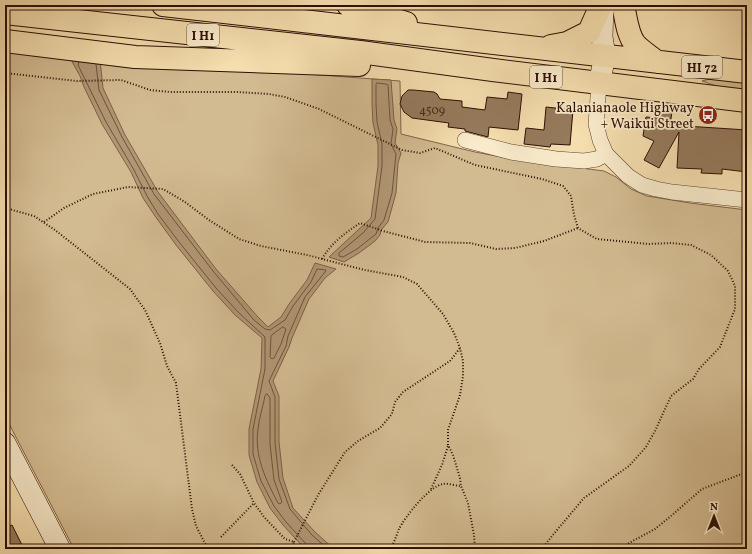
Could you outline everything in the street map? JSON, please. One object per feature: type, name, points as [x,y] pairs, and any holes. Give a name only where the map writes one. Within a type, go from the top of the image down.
[{"type":"highway","name":"I H1","points":[[163,5],[451,37],[605,56]]},
{"type":"highway","points":[[348,5],[362,8],[451,37]]},
{"type":"highway","points":[[534,47],[567,43],[585,35],[591,29],[602,5]]},
{"type":"highway","points":[[622,5],[631,36],[635,43],[664,72],[685,81],[705,96]]},
{"type":"highway","name":"I H1","points":[[5,13],[360,52],[599,84]]},
{"type":"highway","points":[[5,41],[135,57],[493,70]]},
{"type":"highway","name":"HI 72","points":[[605,56],[747,72]]},
{"type":"highway","name":"HI 72","points":[[599,84],[747,101]]},
{"type":"street","points":[[602,5],[602,37],[605,56],[599,84],[596,124],[600,140],[606,154],[628,176],[642,185],[672,192],[747,200]]},
{"type":"street","points":[[605,56],[619,38],[622,5]]},
{"type":"street","points":[[465,140],[511,152],[556,159],[584,161],[597,159],[606,154]]},
{"type":"street","points":[[5,443],[60,549]]},
{"type":"path","points":[[5,73],[77,81],[122,80],[150,90],[170,92],[237,92],[269,94],[285,97],[319,109],[402,150],[420,153],[435,148],[475,165],[542,179],[563,186],[571,196],[578,228],[597,239],[649,244],[691,244],[711,255],[728,271],[735,286],[735,309],[720,348],[699,369],[693,379],[671,396],[646,447],[629,466],[584,498],[542,549]]},
{"type":"path","points":[[44,222],[64,208],[93,194],[128,187],[158,188],[163,189],[185,202],[209,220],[239,239],[261,246],[307,255],[365,270],[403,277],[418,284],[443,314],[454,333],[463,361],[463,376],[460,394],[448,430],[448,445],[442,465],[431,490]]},
{"type":"path","points":[[5,209],[34,216],[44,222],[130,289],[145,310],[176,382],[192,510],[196,526],[208,549]]},
{"type":"path","points":[[322,259],[332,244],[360,223],[383,231],[425,242],[470,242],[496,249],[515,248],[578,228]]},
{"type":"path","points":[[292,549],[294,542],[318,495],[345,452],[358,441],[380,428],[392,414],[395,402],[403,392],[450,361],[460,348]]},
{"type":"path","points":[[448,445],[453,455],[461,486],[468,503],[475,549]]},
{"type":"path","points":[[232,465],[243,479],[254,503],[264,517],[285,539],[294,542]]},
{"type":"path","points":[[621,549],[629,542],[655,529],[702,489],[747,472]]},
{"type":"path","points":[[390,549],[400,527],[416,505],[431,490],[444,484],[461,486]]},
{"type":"path","points":[[221,536],[254,503]]},
{"type":"shaded area","points":[[5,48],[240,69],[400,81],[401,134],[475,152],[512,159],[604,171],[616,177],[631,189],[647,196],[747,210],[747,549],[74,549],[5,416]]},
{"type":"shaded area","points":[[710,79],[747,82],[747,92],[722,88],[702,81]]},
{"type":"water","points":[[69,56],[100,60],[103,88],[125,135],[158,192],[216,269],[268,327],[281,317],[307,280],[315,263],[336,269],[325,278],[309,299],[273,381],[279,396],[279,442],[283,478],[293,508],[315,532],[334,549],[305,549],[270,508],[257,482],[249,455],[249,429],[261,369],[262,338],[235,315],[213,291],[155,216],[143,198],[131,172],[102,124]]},
{"type":"water","points":[[372,79],[391,80],[394,120],[397,129],[395,143],[401,153],[398,163],[396,193],[388,222],[381,230],[380,235],[375,241],[359,253],[344,262],[329,257],[371,218],[378,166],[378,145],[373,123]]},
{"type":"building","points":[[408,90],[434,92],[440,99],[462,101],[462,107],[485,110],[487,97],[507,99],[508,92],[522,94],[518,130],[489,127],[488,137],[465,131],[465,129],[448,127],[449,123],[412,118],[404,112],[400,104],[402,96]]},
{"type":"building","points":[[546,107],[573,110],[570,145],[551,144],[550,147],[524,144],[526,128],[544,130]]},
{"type":"building","points":[[659,111],[672,112],[670,125],[747,130],[747,172],[722,169],[722,174],[701,173],[702,169],[677,168],[679,132],[659,168],[644,160],[654,141],[643,136],[646,117],[658,118]]},
{"type":"building","points":[[12,525],[24,549],[5,549],[5,528]]},
{"type":"place","name":"Kalanianaole Highway + Waikui Street","points":[[708,115]]}]
